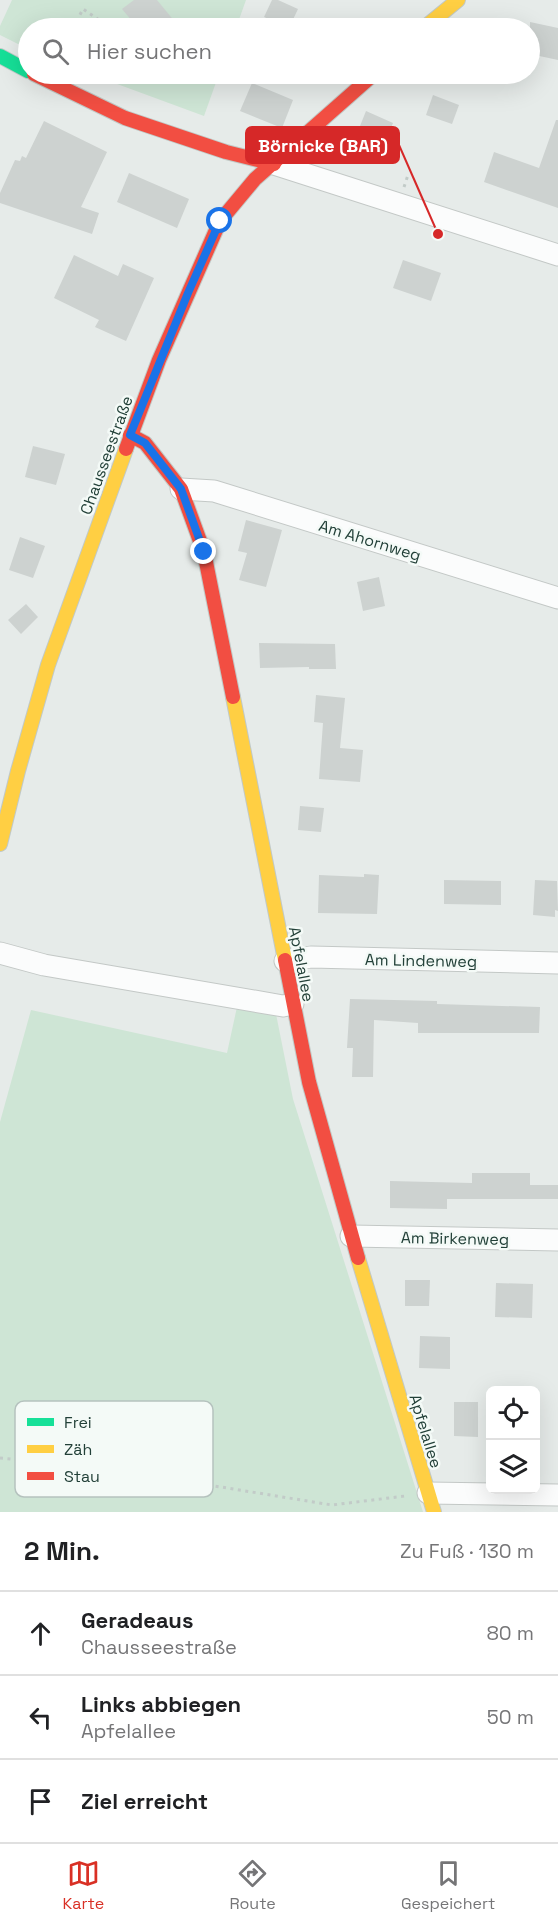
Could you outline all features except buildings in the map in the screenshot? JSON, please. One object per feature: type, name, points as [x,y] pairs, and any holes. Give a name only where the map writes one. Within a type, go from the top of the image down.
[{"type":"street","points":[[436,18],[458,0]]},
{"type":"street","points":[[0,56],[18,66]]},
{"type":"street","points":[[55,84],[125,118],[226,152],[274,164],[558,255]]},
{"type":"street","name":"Chausseestraße","points":[[0,844],[48,665],[130,435],[183,302],[220,221],[242,193],[363,84]]},
{"type":"street","name":"Apfelallee","points":[[130,435],[145,443],[181,489],[204,552],[309,1082],[351,1236],[431,1503]]},
{"type":"street","name":"Am Ahornweg","points":[[181,489],[214,491],[558,598]]},
{"type":"street","points":[[0,953],[44,965],[283,1006],[293,1004]]},
{"type":"street","name":"Am Lindenweg","points":[[285,961],[310,957],[558,963]]},
{"type":"street","name":"Am Birkenweg","points":[[351,1236],[558,1240]]},
{"type":"street","points":[[431,1503],[558,1495]]},
{"type":"path","points":[[78,18],[83,9],[96,18]]},
{"type":"path","points":[[403,189],[408,175]]},
{"type":"path","points":[[0,1458],[15,1459]]},
{"type":"path","points":[[213,1486],[332,1505],[431,1503]]},
{"type":"green space","points":[[12,0],[246,0],[240,18],[18,18],[18,44],[0,35],[0,26]]},
{"type":"green space","points":[[117,84],[215,84],[204,116]]},
{"type":"green space","points":[[237,1007],[276,1014],[293,1099],[423,1512],[0,1512],[0,1122],[31,1010],[227,1053]]},
{"type":"traffic: fast","points":[[0,56],[18,66]]},
{"type":"traffic: slow","points":[[436,18],[458,0]]},
{"type":"traffic: slow","points":[[0,844],[48,665],[126,449]]},
{"type":"traffic: slow","points":[[233,697],[285,960]]},
{"type":"traffic: slow","points":[[358,1258],[434,1512]]},
{"type":"traffic: jam","points":[[55,84],[125,118],[226,152],[274,164]]},
{"type":"traffic: jam","points":[[126,449],[159,360],[220,221],[255,179],[363,84]]},
{"type":"traffic: jam","points":[[130,435],[145,443],[181,489],[204,552],[233,697]]},
{"type":"traffic: jam","points":[[285,960],[309,1082],[358,1258]]},
{"type":"place","name":"Börnicke (BAR)","points":[[438,234]]},
{"type":"route","points":[[204,552],[181,489],[145,443],[130,435],[159,360],[220,221]]}]
